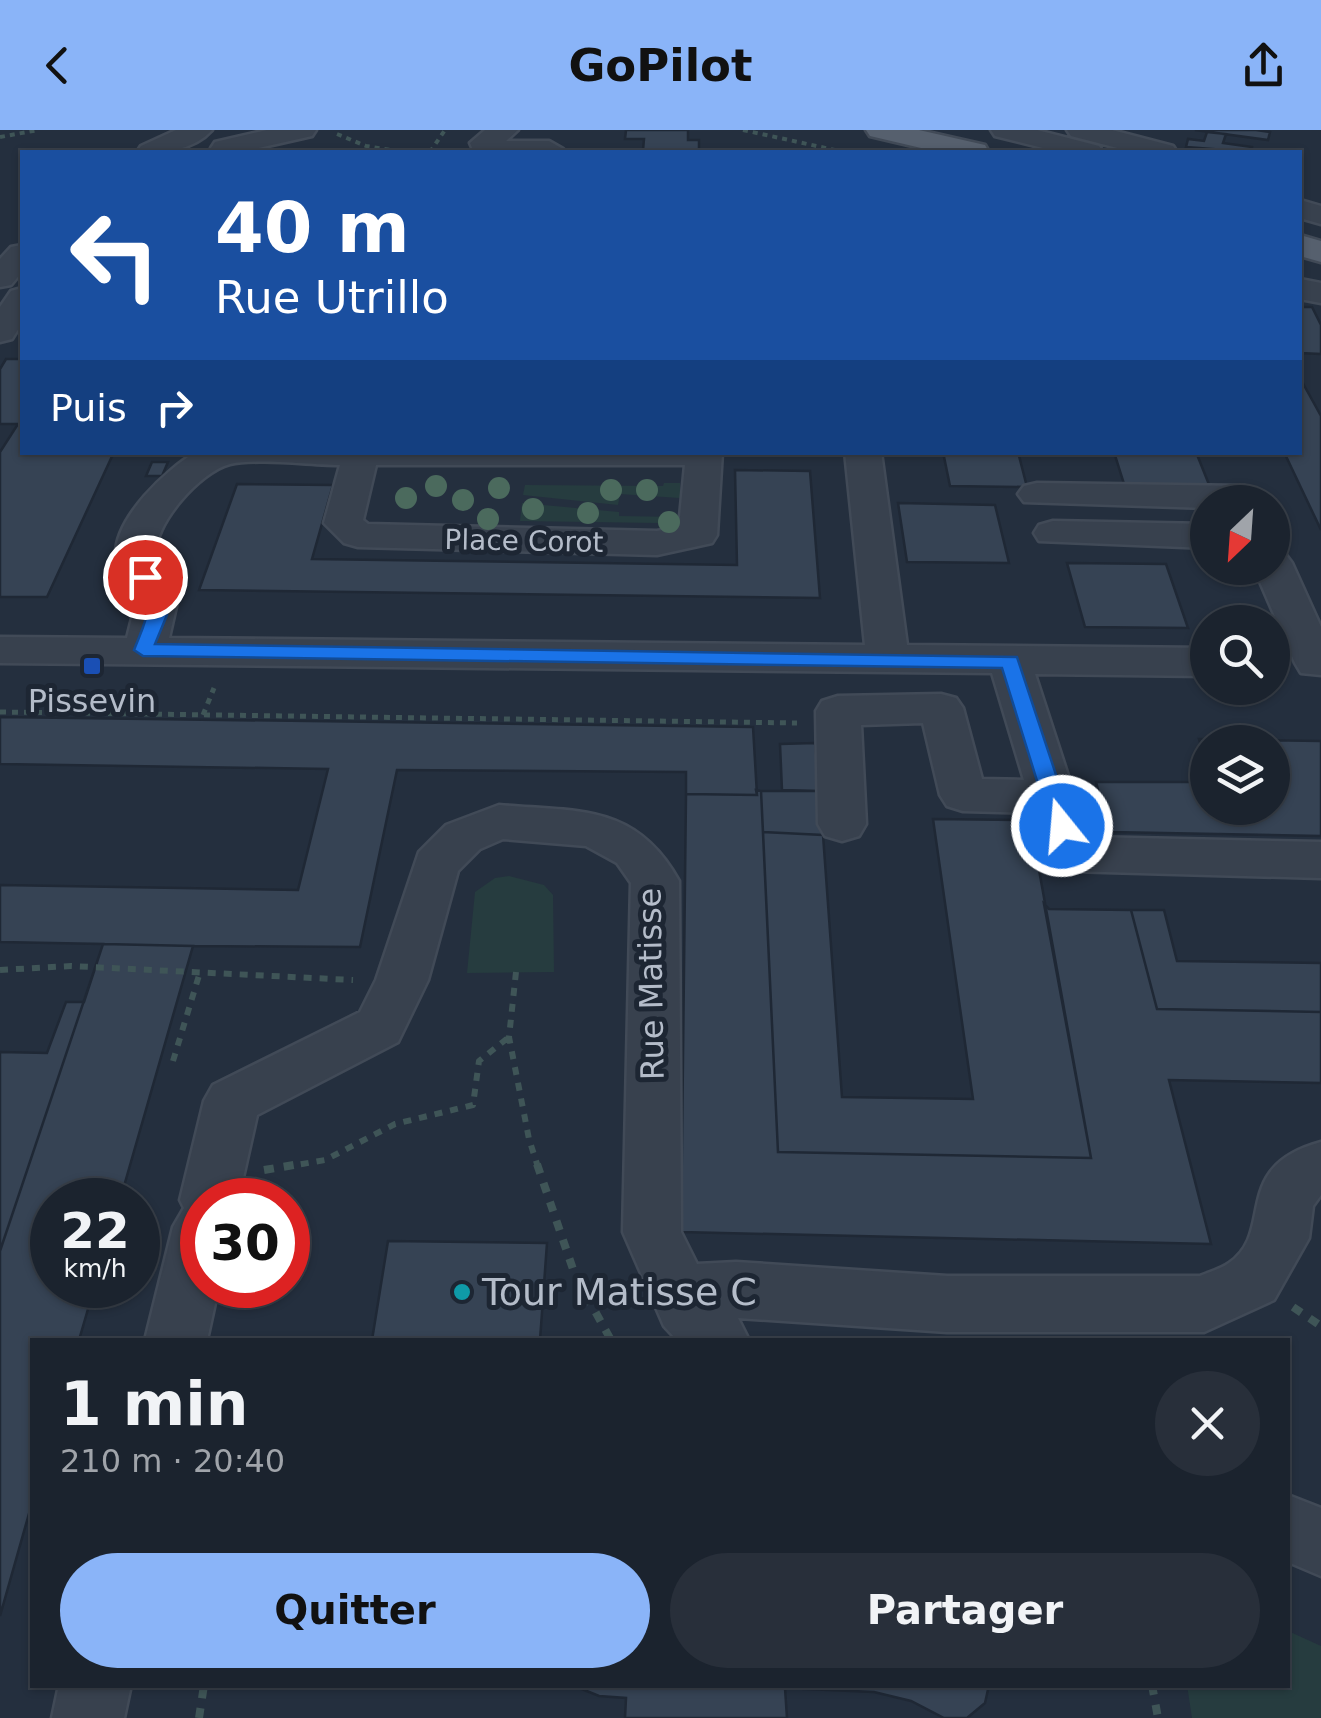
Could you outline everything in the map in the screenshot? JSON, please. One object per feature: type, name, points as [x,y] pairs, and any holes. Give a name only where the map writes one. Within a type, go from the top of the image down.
[{"type":"main road","points":[[881,130],[966,150]]},
{"type":"main road","points":[[930,130],[1005,150]]},
{"type":"street","points":[[154,150],[198,130]]},
{"type":"street","points":[[219,150],[266,130]]},
{"type":"street","points":[[219,150],[302,130]]},
{"type":"street","points":[[504,130],[484,143],[485,150],[549,144]]},
{"type":"street","points":[[1005,130],[1081,150]]},
{"type":"street","points":[[1081,130],[1158,150]]},
{"type":"street","points":[[0,278],[20,256]]},
{"type":"street","points":[[6,331],[20,302]]},
{"type":"street","points":[[143,650],[158,615],[156,588],[137,565],[136,548],[162,498],[204,461],[222,455]]},
{"type":"street","name":"Place Corot","points":[[361,455],[344,523],[358,535],[658,543],[698,535],[700,455]]},
{"type":"street","points":[[464,455],[681,455]]},
{"type":"street","points":[[862,455],[888,659]]},
{"type":"street","points":[[1037,494],[1190,490]]},
{"type":"street","points":[[1053,533],[1190,536]]},
{"type":"street","points":[[1283,585],[1315,647],[1290,656]]},
{"type":"street","points":[[0,650],[1190,662]]},
{"type":"street","points":[[1010,662],[1070,854],[1321,860]]},
{"type":"street","points":[[842,824],[838,711],[941,708],[963,794],[1054,798]]},
{"type":"street","name":"Rue Matisse","points":[[214,1178],[232,1101],[380,1027],[402,980],[436,864],[463,837],[499,822],[595,830],[634,851],[655,880],[652,1232],[686,1306],[716,1338]]},
{"type":"street","points":[[680,1292],[736,1290],[947,1304],[1204,1304],[1253,1281],[1280,1238],[1285,1198],[1307,1170],[1321,1166]]},
{"type":"street","name":"Rue Matisse","points":[[176,1338],[183,1308]]},
{"type":"street","points":[[1290,1531],[1321,1542]]},
{"type":"street","points":[[88,1718],[94,1688]]},
{"type":"path","points":[[0,137],[38,130]]},
{"type":"path","points":[[743,130],[835,150]]},
{"type":"path","points":[[331,131],[366,146],[391,150]]},
{"type":"path","points":[[0,712],[838,724]]},
{"type":"path","points":[[0,970],[71,966],[402,980]]},
{"type":"path","points":[[172,1061],[200,972]]},
{"type":"path","points":[[516,972],[509,1037],[529,1140],[576,1275],[610,1338]]},
{"type":"path","points":[[275,1178],[325,1160],[396,1124],[474,1104],[478,1061],[509,1037]]},
{"type":"path","points":[[199,1718],[204,1688]]},
{"type":"path","points":[[1153,1688],[1158,1718]]},
{"type":"green space","points":[[680,483],[680,498],[620,494],[618,505],[523,495],[525,485]]},
{"type":"green space","points":[[522,503],[619,512],[619,516],[679,517],[679,527],[658,523],[520,521]]},
{"type":"green space","points":[[509,876],[544,885],[553,895],[554,972],[467,973],[475,892],[495,878]]},
{"type":"green space","points":[[1290,1632],[1321,1646],[1321,1718],[1192,1718],[1187,1688],[1290,1688]]},
{"type":"building","points":[[626,130],[688,130],[688,140],[699,140],[699,150],[643,150],[644,139],[625,139]]},
{"type":"building","points":[[1195,130],[1256,130],[1270,132],[1268,140]]},
{"type":"building","points":[[1207,132],[1226,134],[1223,143],[1252,147],[1186,147],[1188,139],[1204,141]]},
{"type":"building","points":[[1302,307],[1312,307],[1321,325],[1321,354],[1302,353]]},
{"type":"building","points":[[6,359],[20,359],[20,455],[113,455],[47,597],[0,597],[0,452],[18,424],[0,424],[0,369]]},
{"type":"building","points":[[1302,382],[1321,416],[1321,530],[1285,455],[1302,455]]},
{"type":"building","points":[[944,455],[1019,455],[1027,487],[950,486]]},
{"type":"building","points":[[1115,455],[1197,455],[1209,485],[1125,487]]},
{"type":"building","points":[[152,462],[168,462],[162,476],[146,476]]},
{"type":"building","points":[[735,470],[810,471],[820,598],[199,590],[237,484],[333,485],[312,559],[737,565]]},
{"type":"building","points":[[898,503],[995,505],[1009,563],[907,562]]},
{"type":"building","points":[[1067,563],[1166,564],[1188,628],[1085,627]]},
{"type":"building","points":[[0,717],[753,727],[757,795],[686,794],[686,772],[397,770],[360,947],[193,946],[126,1178],[30,1178],[30,1308],[88,1308],[80,1338],[30,1338],[30,1510],[0,1616],[0,1052],[47,1053],[66,1002],[84,1002],[103,944],[0,942],[0,885],[298,890],[328,769],[0,764]]},
{"type":"building","points":[[1290,740],[1321,741],[1321,836],[1109,832],[1096,782],[1190,782],[1190,825],[1290,825]]},
{"type":"building","points":[[815,743],[820,791],[782,790],[780,744]]},
{"type":"building","points":[[756,790],[761,791],[778,1152],[1091,1158],[1044,904],[1049,909],[1131,910],[1157,1009],[1321,1012],[1321,1083],[1169,1080],[1211,1244],[681,1232],[686,794],[757,795]]},
{"type":"building","points":[[761,791],[820,791],[823,835],[763,832]]},
{"type":"building","points":[[933,819],[1030,820],[1091,1158],[778,1152],[763,832],[823,835],[842,1097],[973,1099]]},
{"type":"building","points":[[1131,910],[1164,910],[1177,961],[1321,963],[1321,1012],[1157,1009]]},
{"type":"building","points":[[103,944],[193,946],[126,1178],[30,1178],[30,1308],[88,1308],[80,1338],[30,1338],[30,1510],[0,1616],[0,1251]]},
{"type":"building","name":"Tour Matisse C","points":[[388,1241],[547,1243],[540,1338],[372,1338]]},
{"type":"building","points":[[579,1688],[785,1688],[787,1718],[625,1718],[626,1698],[599,1696]]},
{"type":"building","points":[[785,1688],[988,1688],[985,1703],[967,1718],[944,1718],[911,1701],[874,1692]]},
{"type":"place","name":"Pissevin","points":[[92,666]]},
{"type":"place","name":"Tour Matisse C","points":[[462,1292]]},
{"type":"route","points":[[145,577],[156,588],[158,615],[143,650],[1010,662],[1062,826]]}]
